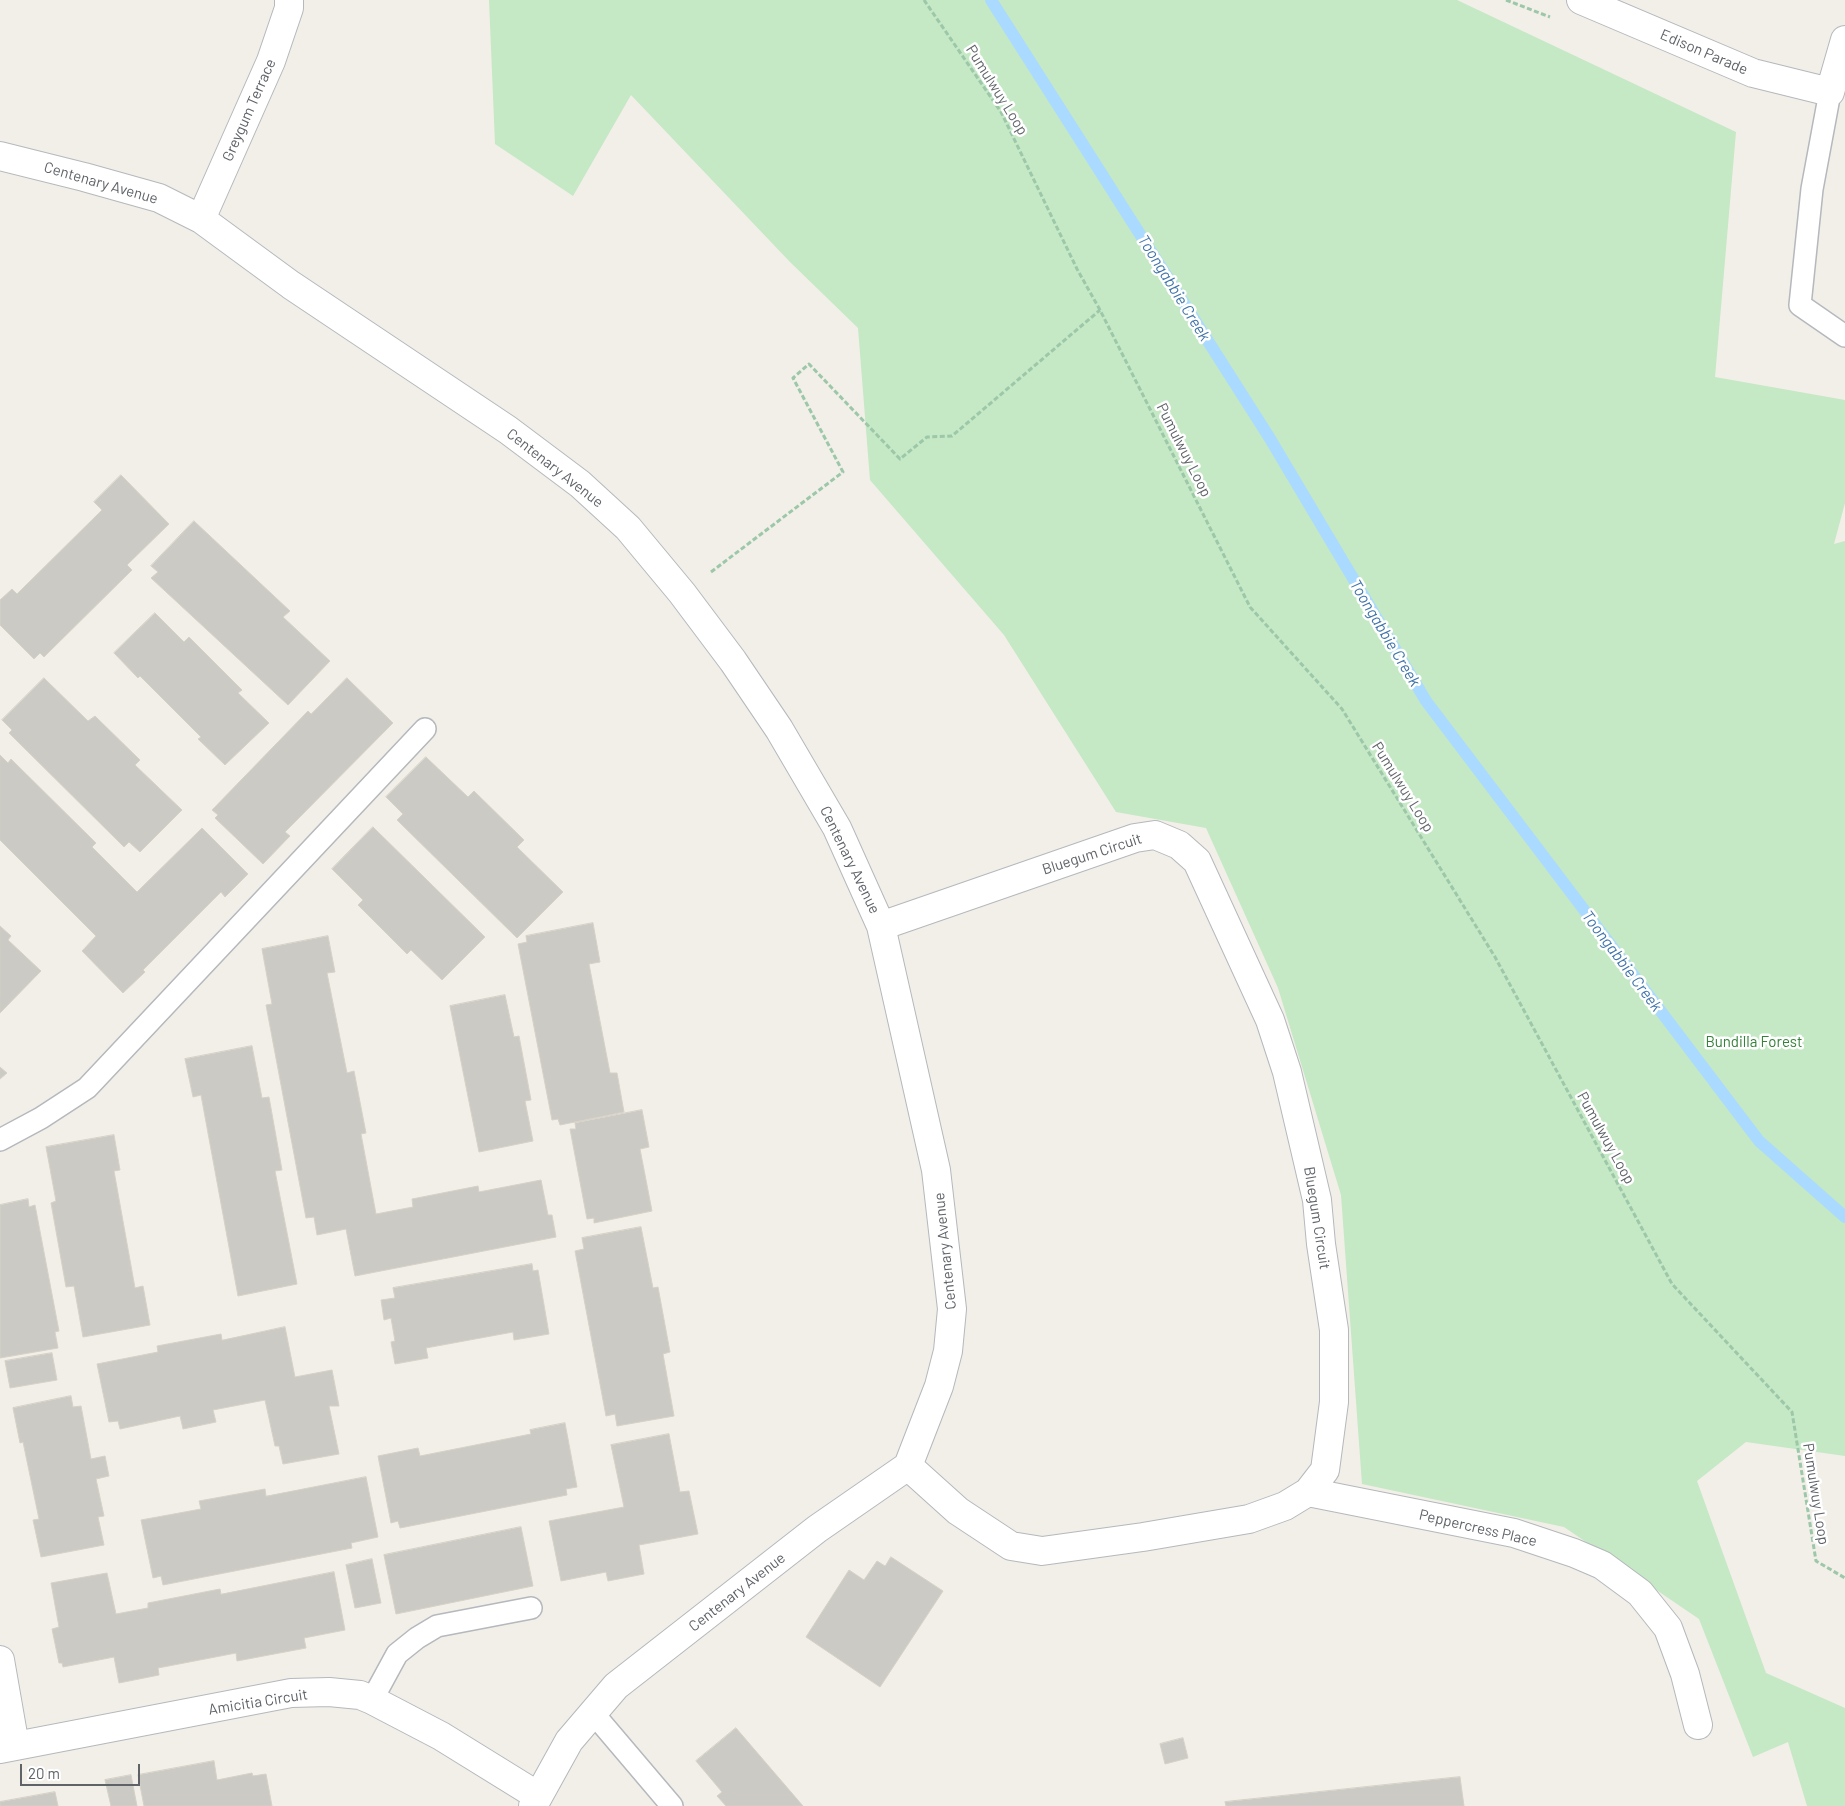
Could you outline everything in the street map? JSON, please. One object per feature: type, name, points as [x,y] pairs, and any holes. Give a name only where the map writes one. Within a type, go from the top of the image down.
[{"type":"street","name":"Greygum Terrace","points":[[201,219],[271,61],[290,0]]},
{"type":"street","name":"Edison Parade","points":[[1581,0],[1752,73],[1830,92]]},
{"type":"street","points":[[1830,92],[1845,40]]},
{"type":"street","name":"Centenary Avenue","points":[[0,156],[84,176],[159,198],[201,219],[291,285],[508,430],[580,484],[628,528],[682,593],[733,661],[779,729],[837,828],[881,926],[936,1170],[952,1309],[948,1351],[939,1386],[908,1466],[817,1529],[616,1686],[569,1741],[536,1801]]},
{"type":"street","name":"Bluegum Circuit","points":[[881,926],[1135,838],[1155,835],[1180,845],[1197,861],[1270,1020],[1287,1072],[1317,1200],[1321,1244],[1334,1330],[1334,1402],[1325,1470],[1308,1492],[1285,1506],[1249,1519],[1143,1537],[1042,1551],[1011,1546],[958,1511],[908,1466]]},
{"type":"street","name":"Peppercress Place","points":[[1308,1492],[1514,1533],[1574,1553],[1602,1565],[1640,1593],[1668,1628],[1685,1674],[1698,1725]]},
{"type":"street","name":"Amicitia Circuit","points":[[0,1660],[7,1748],[291,1694],[329,1692],[360,1696],[372,1700],[441,1736],[536,1801]]},
{"type":"lane","points":[[1830,92],[1812,189],[1800,305],[1845,336]]},
{"type":"lane","points":[[0,1140],[40,1118],[87,1088],[425,729]]},
{"type":"lane","points":[[372,1700],[397,1654],[417,1638],[437,1626],[530,1608]]},
{"type":"lane","points":[[593,1713],[672,1806]]},
{"type":"path","name":"Pumulwuy Loop","points":[[924,0],[1001,112],[1077,269],[1100,310],[1250,607],[1342,709],[1495,957],[1672,1284],[1792,1412],[1816,1561],[1845,1578]]},
{"type":"path","points":[[682,593],[843,472],[793,378],[809,364],[900,459],[927,437],[952,436],[1100,310]]},
{"type":"green space","name":"Bundilla Forest","points":[[489,0],[1457,0],[1736,132],[1715,377],[1845,400],[1845,503],[1834,544],[1845,541],[1845,1456],[1746,1442],[1697,1481],[1766,1673],[1845,1708],[1845,1806],[1807,1806],[1788,1742],[1753,1757],[1699,1619],[1564,1527],[1362,1484],[1341,1195],[1278,988],[1206,828],[1116,812],[1004,635],[870,480],[858,328],[790,262],[631,95],[573,196],[495,144]]},
{"type":"building","points":[[121,475],[169,524],[127,565],[132,570],[44,657],[40,653],[34,659],[0,625],[0,600],[12,589],[17,594],[102,510],[94,502]]},
{"type":"building","points":[[194,521],[290,611],[283,617],[330,661],[288,705],[151,578],[158,572],[151,566]]},
{"type":"building","points":[[155,613],[184,642],[189,637],[242,690],[238,693],[269,723],[225,765],[198,739],[201,737],[140,676],[138,678],[114,653]]},
{"type":"building","points":[[44,678],[88,721],[95,716],[140,760],[135,765],[182,810],[140,852],[129,842],[124,847],[9,733],[12,730],[2,720]]},
{"type":"building","points":[[347,678],[393,723],[285,832],[290,836],[263,864],[215,818],[218,815],[212,810],[308,711],[311,714]]},
{"type":"building","points":[[0,755],[8,763],[11,759],[96,843],[92,847],[137,892],[202,828],[248,874],[225,897],[221,892],[143,970],[145,972],[123,993],[82,951],[96,936],[0,840]]},
{"type":"building","points":[[426,757],[468,797],[474,791],[524,840],[517,847],[563,892],[517,938],[397,820],[403,814],[386,797]]},
{"type":"building","points":[[373,827],[485,937],[442,980],[411,950],[407,954],[358,905],[363,900],[332,869]]},
{"type":"building","points":[[593,923],[600,962],[589,964],[610,1073],[617,1073],[624,1112],[560,1125],[558,1119],[552,1120],[518,944],[527,942],[526,936]]},
{"type":"building","points":[[0,926],[11,936],[8,940],[41,971],[0,1013]]},
{"type":"building","points":[[328,936],[335,972],[327,973],[347,1073],[354,1071],[366,1133],[361,1134],[376,1214],[413,1207],[412,1199],[478,1186],[479,1192],[541,1180],[548,1215],[552,1215],[556,1237],[355,1276],[346,1229],[317,1235],[314,1217],[306,1218],[266,1005],[272,1004],[262,949]]},
{"type":"building","points":[[505,995],[514,1037],[519,1036],[531,1100],[525,1101],[533,1141],[479,1152],[450,1006]]},
{"type":"building","points":[[252,1046],[262,1098],[269,1097],[282,1170],[275,1171],[297,1284],[238,1296],[201,1095],[193,1097],[185,1059]]},
{"type":"building","points":[[0,1067],[7,1073],[0,1079]]},
{"type":"building","points":[[642,1110],[649,1147],[640,1149],[652,1211],[594,1223],[594,1218],[587,1219],[570,1129],[576,1129],[575,1123]]},
{"type":"building","points":[[114,1135],[120,1170],[114,1171],[135,1288],[143,1286],[150,1325],[83,1337],[74,1286],[66,1287],[51,1203],[56,1201],[46,1147]]},
{"type":"building","points":[[28,1199],[29,1207],[35,1205],[59,1331],[55,1332],[58,1348],[0,1358],[0,1205]]},
{"type":"building","points":[[641,1227],[653,1288],[658,1287],[670,1352],[663,1354],[674,1416],[617,1426],[615,1414],[606,1416],[575,1251],[584,1249],[582,1238]]},
{"type":"building","points":[[532,1264],[533,1271],[538,1270],[549,1334],[514,1340],[513,1332],[426,1348],[428,1358],[395,1364],[391,1342],[395,1341],[391,1318],[384,1320],[381,1300],[395,1298],[393,1288]]},
{"type":"building","points":[[285,1327],[295,1377],[332,1370],[339,1406],[329,1406],[339,1454],[283,1464],[279,1446],[275,1446],[265,1400],[213,1410],[216,1422],[183,1429],[180,1416],[120,1429],[118,1421],[109,1422],[97,1364],[158,1352],[157,1346],[221,1334],[222,1340]]},
{"type":"building","points":[[52,1353],[57,1380],[10,1388],[5,1361]]},
{"type":"building","points":[[71,1396],[73,1407],[81,1406],[91,1459],[105,1456],[109,1476],[96,1479],[104,1516],[98,1517],[104,1545],[41,1557],[33,1520],[39,1519],[23,1442],[20,1443],[13,1408]]},
{"type":"building","points":[[565,1423],[577,1487],[566,1489],[567,1495],[400,1528],[398,1521],[391,1523],[378,1456],[418,1448],[420,1456],[531,1434],[530,1430]]},
{"type":"building","points":[[669,1434],[680,1492],[689,1491],[698,1534],[639,1545],[644,1574],[608,1581],[606,1572],[561,1581],[549,1521],[624,1507],[611,1445]]},
{"type":"building","points":[[366,1477],[378,1537],[351,1543],[352,1548],[163,1585],[161,1576],[153,1578],[141,1520],[201,1509],[199,1501],[265,1489],[266,1496]]},
{"type":"building","points":[[521,1527],[533,1586],[396,1614],[384,1555]]},
{"type":"building","points":[[891,1557],[943,1591],[880,1687],[806,1637],[849,1570],[864,1580],[877,1561],[885,1566]]},
{"type":"building","points":[[372,1559],[381,1603],[355,1608],[346,1565]]},
{"type":"building","points":[[334,1572],[345,1630],[304,1638],[306,1648],[237,1661],[236,1653],[158,1668],[159,1675],[119,1683],[114,1657],[63,1667],[62,1663],[59,1663],[52,1629],[59,1627],[51,1583],[107,1573],[116,1614],[148,1608],[148,1603],[220,1589],[221,1594]]},
{"type":"building","points":[[736,1728],[803,1806],[726,1806],[717,1796],[722,1792],[696,1761]]},
{"type":"building","points":[[1183,1738],[1188,1758],[1165,1764],[1160,1744]]},
{"type":"building","points":[[214,1761],[217,1780],[252,1773],[253,1776],[266,1774],[272,1806],[144,1806],[138,1775]]},
{"type":"building","points":[[131,1775],[137,1806],[111,1806],[105,1780]]},
{"type":"building","points":[[1460,1777],[1464,1806],[1226,1806],[1225,1802]]},
{"type":"building","points":[[55,1792],[58,1806],[0,1806],[0,1802]]},
{"type":"waterway","name":"Toongabbie Creek","points":[[991,0],[1269,437],[1426,701],[1759,1141],[1845,1217]]}]
